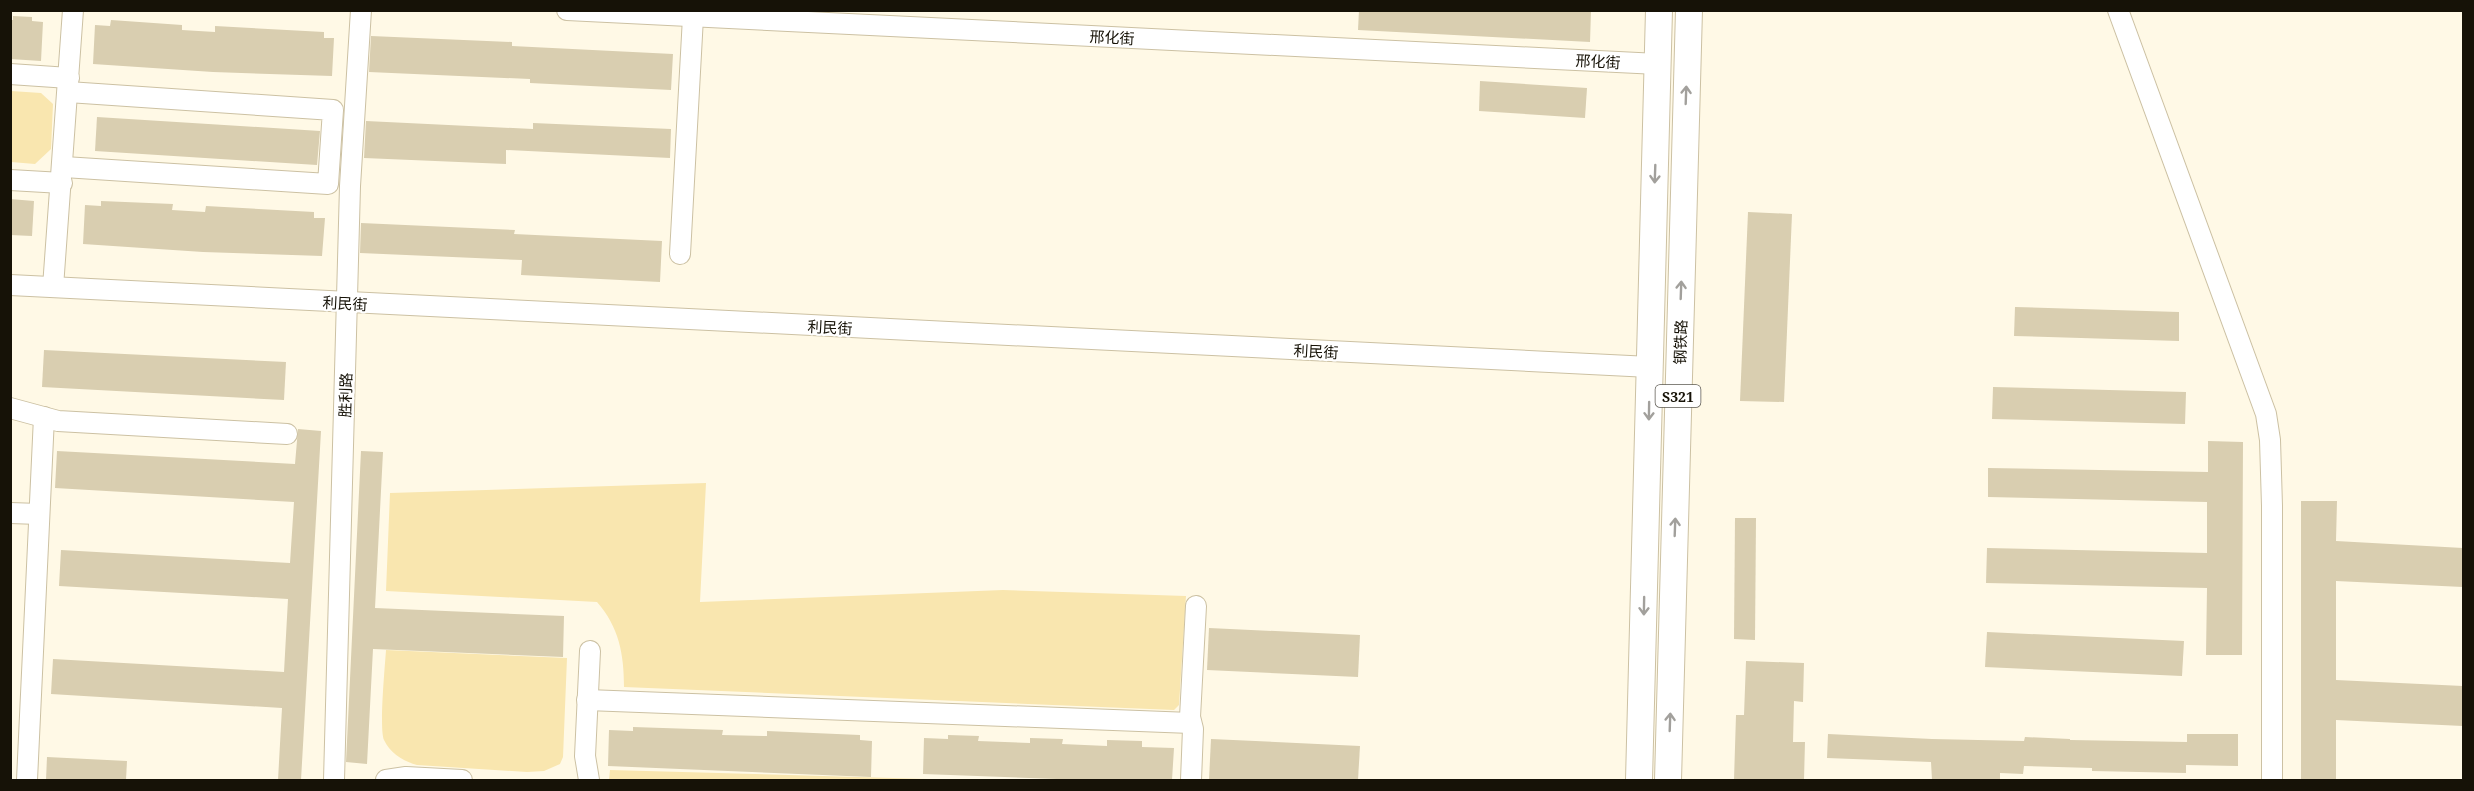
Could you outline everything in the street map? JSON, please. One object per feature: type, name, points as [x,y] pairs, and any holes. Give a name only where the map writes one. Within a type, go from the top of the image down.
[{"type":"main road","name":"钢铁路","points":[[1639,780],[1659,10]]},
{"type":"main road","name":"钢铁路","points":[[1668,780],[1689,10]]},
{"type":"street","points":[[53,287],[74,10]]},
{"type":"street","name":"胜利路","points":[[334,780],[350,186],[362,10]]},
{"type":"street","name":"邢化街","points":[[567,10],[1658,64]]},
{"type":"street","points":[[2118,10],[2266,414],[2270,440],[2272,506],[2271,780]]},
{"type":"street","points":[[680,254],[693,17]]},
{"type":"street","points":[[10,74],[69,85],[333,110],[328,184],[63,175],[10,180]]},
{"type":"street","name":"利民街","points":[[10,285],[1650,367]]},
{"type":"street","points":[[10,408],[58,421],[287,434]]},
{"type":"street","points":[[27,780],[44,417]]},
{"type":"street","points":[[10,513],[39,514]]},
{"type":"street","points":[[1191,780],[1196,606]]},
{"type":"street","points":[[589,780],[585,756],[590,651]]},
{"type":"street","points":[[587,700],[1191,723]]},
{"type":"street","points":[[386,780],[405,777],[462,780]]},
{"type":"shaded area","points":[[11,91],[41,93],[53,104],[51,149],[35,164],[11,162]]},
{"type":"shaded area","points":[[706,483],[700,602],[1003,590],[1186,596],[1179,705],[1174,710],[624,687],[619,642],[610,621],[597,602],[386,591],[390,493]]},
{"type":"shaded area","points":[[386,650],[567,658],[563,757],[560,764],[544,771],[527,772],[417,765],[398,756],[387,745],[383,734],[382,711]]},
{"type":"shaded area","points":[[610,770],[963,780],[609,780]]},
{"type":"building","points":[[1359,10],[1591,10],[1590,42],[1358,30]]},
{"type":"building","points":[[13,16],[32,17],[32,21],[43,22],[41,61],[10,59],[10,20],[13,20]]},
{"type":"building","points":[[111,20],[182,25],[182,30],[215,32],[215,26],[324,32],[324,38],[334,38],[332,76],[213,72],[93,64],[95,25],[110,26]]},
{"type":"building","points":[[371,36],[512,42],[512,46],[673,54],[671,90],[530,83],[530,79],[369,72]]},
{"type":"building","points":[[1480,81],[1587,88],[1585,118],[1479,111]]},
{"type":"building","points":[[97,117],[320,131],[317,165],[95,151]]},
{"type":"building","points":[[366,121],[533,129],[533,123],[671,129],[670,158],[506,150],[506,164],[364,158]]},
{"type":"building","points":[[10,199],[34,201],[32,236],[10,235]]},
{"type":"building","points":[[101,201],[173,204],[172,210],[205,212],[206,206],[314,212],[314,218],[325,218],[322,256],[203,252],[83,244],[85,205],[101,206]]},
{"type":"building","points":[[1748,212],[1792,214],[1784,402],[1740,401]]},
{"type":"building","points":[[361,223],[515,230],[514,234],[662,241],[660,282],[521,275],[522,260],[360,253]]},
{"type":"building","points":[[2015,307],[2179,312],[2179,341],[2014,336]]},
{"type":"building","points":[[44,350],[286,362],[284,400],[42,387]]},
{"type":"building","points":[[1993,387],[2186,392],[2185,424],[1992,419]]},
{"type":"building","points":[[298,429],[321,431],[301,780],[278,780],[282,708],[51,694],[53,659],[284,672],[288,599],[59,586],[61,550],[290,563],[294,502],[55,488],[57,451],[295,464]]},
{"type":"building","points":[[2208,441],[2243,442],[2242,655],[2206,655],[2207,588],[1986,583],[1987,548],[2207,553],[2207,502],[1988,497],[1988,468],[2208,472]]},
{"type":"building","points":[[361,451],[383,452],[375,608],[564,616],[563,657],[373,649],[367,764],[346,762]]},
{"type":"building","points":[[2301,501],[2337,501],[2336,541],[2463,548],[2463,587],[2336,581],[2336,680],[2463,686],[2463,726],[2336,720],[2336,780],[2301,780]]},
{"type":"building","points":[[1735,518],[1756,518],[1755,640],[1734,639]]},
{"type":"building","points":[[1209,628],[1360,635],[1358,677],[1207,670]]},
{"type":"building","points":[[1987,632],[2184,641],[2182,676],[1985,667]]},
{"type":"building","points":[[1746,661],[1804,663],[1803,702],[1794,701],[1793,742],[1805,742],[1804,780],[1734,780],[1736,715],[1744,715]]},
{"type":"building","points":[[633,727],[723,730],[722,735],[767,736],[767,731],[860,735],[860,740],[872,741],[871,777],[608,766],[609,730],[633,731]]},
{"type":"building","points":[[1828,734],[1932,739],[2024,741],[2025,737],[2187,742],[2187,734],[2238,734],[2238,766],[2186,765],[2186,773],[2092,771],[2092,768],[2024,766],[2023,774],[2000,773],[2000,780],[1932,780],[1931,762],[1827,758]]},
{"type":"building","points":[[948,735],[979,736],[978,741],[1030,743],[1030,738],[1063,739],[1062,744],[1107,746],[1107,740],[1142,741],[1142,747],[1174,748],[1172,780],[1084,780],[923,774],[924,738],[948,739]]},
{"type":"building","points":[[1211,739],[1360,746],[1358,780],[1209,780]]},
{"type":"building","points":[[47,757],[127,761],[126,780],[46,780]]}]
